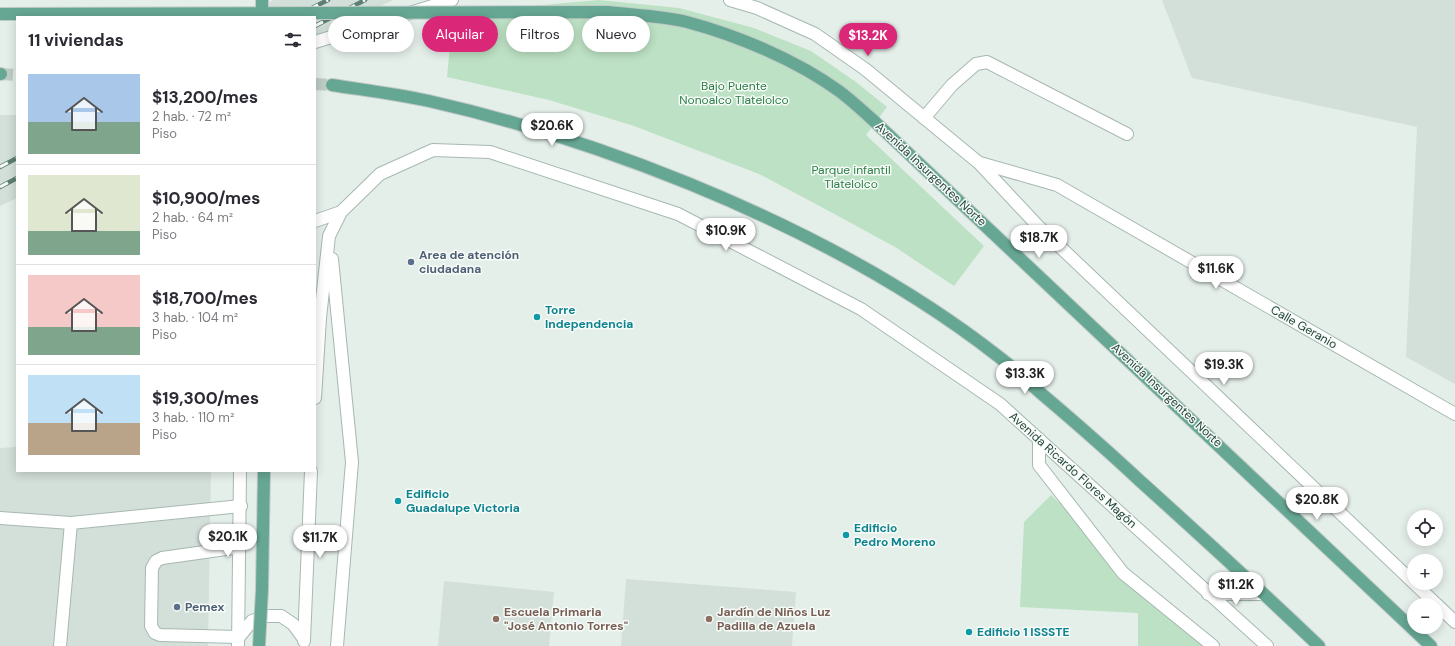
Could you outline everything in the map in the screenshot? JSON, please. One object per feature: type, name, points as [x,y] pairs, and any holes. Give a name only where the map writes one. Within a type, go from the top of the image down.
[{"type":"main road","points":[[262,0],[262,16]]},
{"type":"main road","name":"Avenida Insurgentes Norte","points":[[0,14],[608,12],[650,16],[686,22],[728,35],[765,50],[801,68],[838,91],[874,121],[1431,646]]},
{"type":"main road","points":[[332,86],[430,101],[575,142],[648,167],[716,195],[831,248],[880,276],[948,320],[1000,358],[1092,437],[1320,646]]},
{"type":"main road","points":[[259,646],[262,590],[264,472]]},
{"type":"street","points":[[316,42],[452,0]]},
{"type":"street","points":[[730,0],[757,8],[816,34],[865,69],[979,163],[1037,225],[1455,622]]},
{"type":"street","points":[[924,118],[952,85],[976,64],[987,62],[1126,134]]},
{"type":"street","name":"Avenida Ricardo Flores Magón","points":[[316,371],[318,316],[329,236],[341,212],[380,174],[433,150],[490,152],[678,214],[861,308],[1000,404],[1266,646]]},
{"type":"street","name":"Calle Geranio","points":[[979,163],[1057,185],[1455,414]]},
{"type":"street","points":[[316,221],[341,212]]},
{"type":"street","points":[[329,236],[352,462],[337,646]]},
{"type":"street","points":[[1038,439],[1038,465],[1123,573],[1213,646]]},
{"type":"street","points":[[239,642],[240,472]]},
{"type":"street","points":[[304,643],[311,472]]},
{"type":"street","points":[[0,518],[71,524],[241,506]]},
{"type":"street","points":[[60,646],[71,524]]},
{"type":"street","points":[[239,642],[160,635],[155,633],[152,626],[152,568],[156,561],[162,558],[240,547]]},
{"type":"street","points":[[1208,594],[1263,594]]},
{"type":"street","points":[[239,642],[252,621],[266,616],[281,616],[293,624],[304,643]]},
{"type":"shaded area","points":[[273,0],[393,0],[360,16],[328,16],[328,32],[316,38],[316,16],[249,16]]},
{"type":"shaded area","points":[[1162,0],[1455,0],[1455,384],[1406,357],[1417,127],[1192,78]]},
{"type":"shaded area","points":[[0,115],[16,115],[16,198],[0,206]]},
{"type":"shaded area","points":[[16,447],[16,472],[211,472],[208,646],[0,646],[0,448]]},
{"type":"shaded area","name":"Jardín de Niños Luz Padilla de Azuela","points":[[626,579],[796,592],[792,646],[621,646]]},
{"type":"shaded area","name":"Escuela Primaria \"José Antonio Torres\"","points":[[444,581],[554,592],[549,646],[438,646]]},
{"type":"green space","name":"Bajo Puente Nonoalco Tlatelolco","points":[[599,0],[679,8],[754,28],[811,51],[856,82],[887,107],[866,135],[984,246],[954,286],[895,247],[759,174],[634,126],[549,100],[447,77],[449,52],[498,52],[498,16],[484,16],[519,7]]},
{"type":"green space","points":[[1051,495],[1210,646],[1138,646],[1138,613],[1020,607],[1024,522]]},
{"type":"tunnel","points":[[1,74],[16,75]]},
{"type":"tunnel","points":[[316,84],[332,85]]},
{"type":"railway","points":[[296,16],[328,0]]},
{"type":"railway","points":[[316,25],[365,0]]},
{"type":"railway","points":[[0,167],[16,159]]},
{"type":"railway","points":[[0,187],[16,179]]},
{"type":"place","name":"Area de atención ciudadana","points":[[411,262]]},
{"type":"place","name":"Torre Independencia","points":[[537,317]]},
{"type":"place","name":"Edificio Guadalupe Victoria","points":[[398,501]]},
{"type":"place","name":"Edificio Pedro Moreno","points":[[846,535]]},
{"type":"place","name":"Pemex","points":[[177,607]]},
{"type":"place","name":"Escuela Primaria \"José Antonio Torres\"","points":[[496,619]]},
{"type":"place","name":"Jardín de Niños Luz Padilla de Azuela","points":[[709,619]]},
{"type":"place","name":"Edificio 1 ISSSTE","points":[[969,632]]},
{"type":"park label","name":"Parque infantil Tlatelolco","points":[[851,177]]}]
